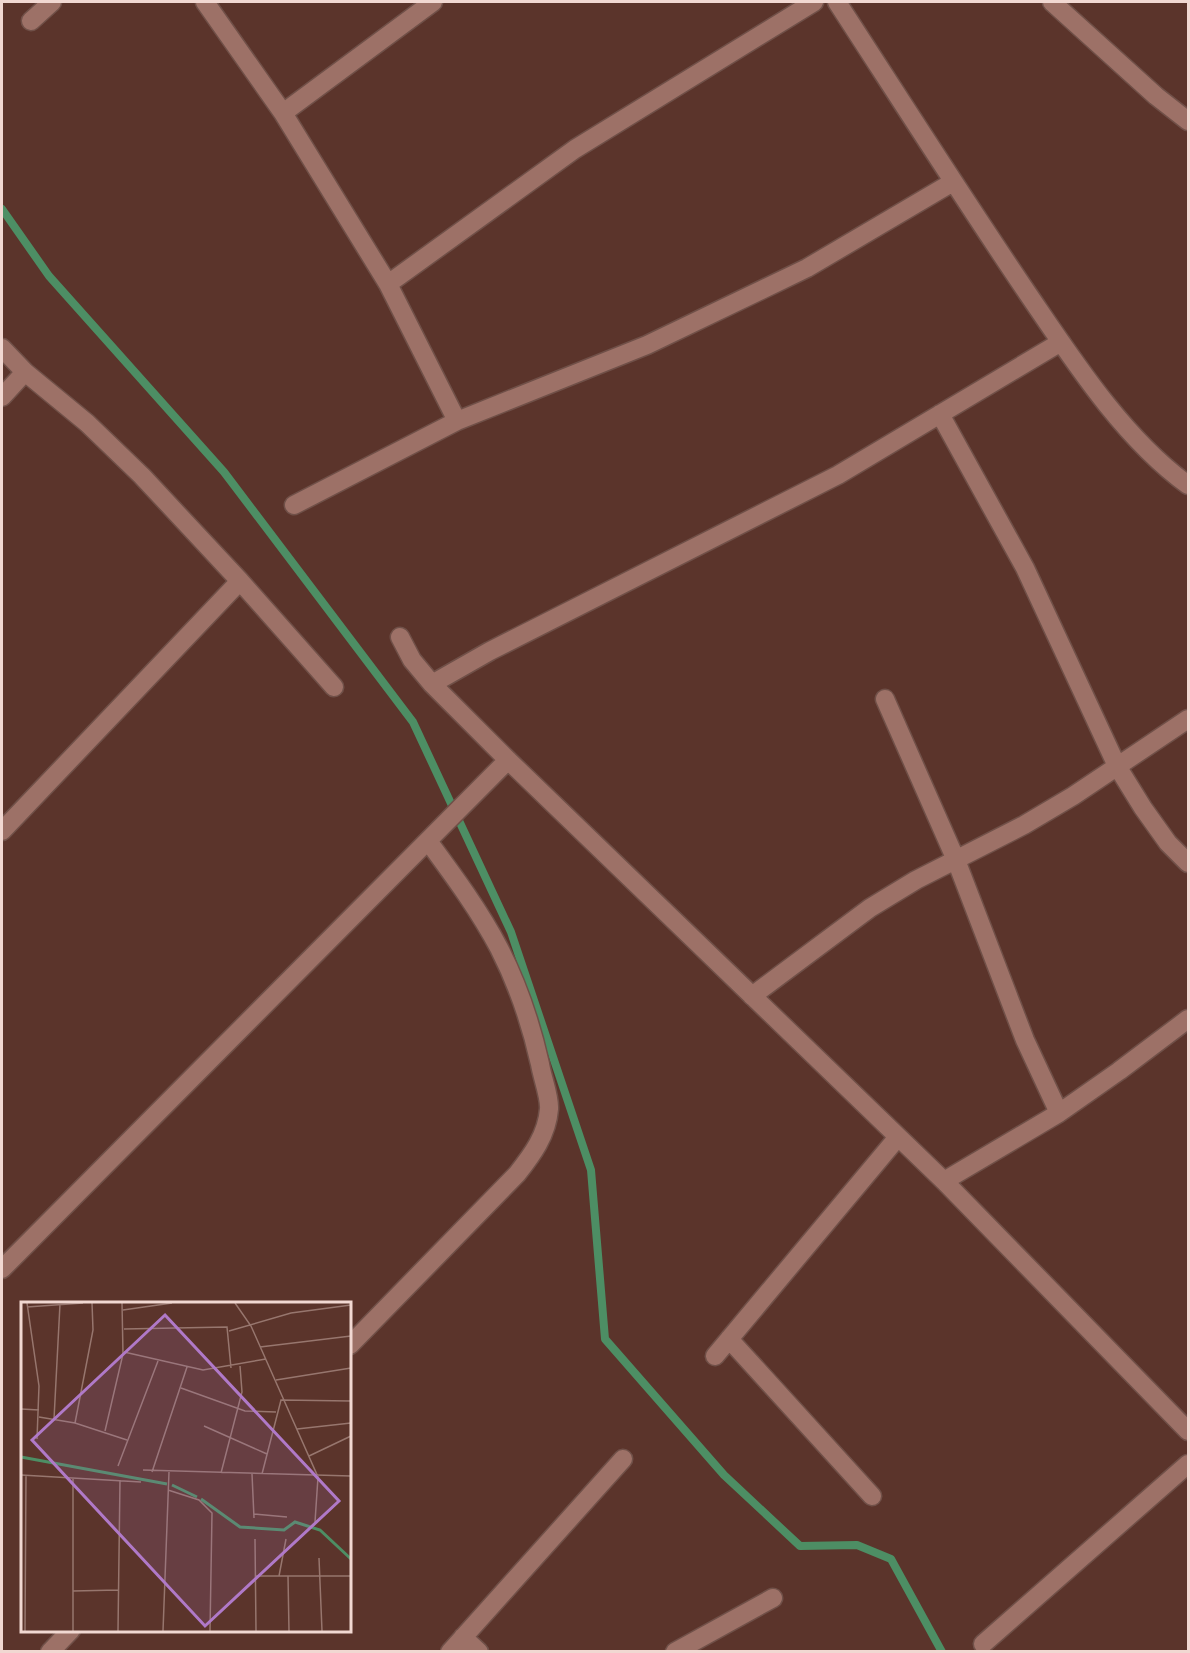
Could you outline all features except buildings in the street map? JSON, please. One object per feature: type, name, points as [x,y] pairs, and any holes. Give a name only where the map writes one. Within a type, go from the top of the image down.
[{"type":"street","points":[[31,21],[52,2]]},
{"type":"street","points":[[205,2],[283,113],[388,284],[458,421]]},
{"type":"street","points":[[283,113],[433,2]]},
{"type":"street","points":[[388,284],[575,149],[814,2]]},
{"type":"street","points":[[837,2],[953,182],[1078,366],[1125,425],[1172,473],[1188,484]]},
{"type":"street","points":[[1052,2],[1156,96],[1188,121]]},
{"type":"street","points":[[294,505],[458,421],[647,345],[807,268],[953,182]]},
{"type":"street","points":[[432,684],[490,651],[838,475],[1061,342]]},
{"type":"street","points":[[2,348],[25,372],[87,423],[134,468],[240,581],[334,687]]},
{"type":"street","points":[[2,397],[25,372]]},
{"type":"street","points":[[940,414],[1025,568],[1117,766],[1168,843],[1188,863]]},
{"type":"street","points":[[2,831],[240,581]]},
{"type":"street","points":[[400,637],[412,660],[432,684],[944,1181],[1188,1431]]},
{"type":"street","points":[[885,699],[956,860],[1025,1040],[1059,1113]]},
{"type":"street","points":[[752,996],[870,908],[916,880],[1024,825],[1188,719]]},
{"type":"street","points":[[2,1269],[508,760]]},
{"type":"street","points":[[351,1344],[518,1174],[536,1149],[544,1133],[549,1108],[532,1030],[516,985],[498,948],[462,886],[428,841]]},
{"type":"street","points":[[944,1181],[1059,1113],[1188,1019]]},
{"type":"street","points":[[715,1356],[898,1137]]},
{"type":"street","points":[[729,1340],[872,1496]]},
{"type":"street","points":[[450,1652],[623,1459]]},
{"type":"street","points":[[983,1644],[1188,1464]]},
{"type":"street","points":[[675,1652],[773,1598]]},
{"type":"street","points":[[50,1652],[69,1632]]},
{"type":"street","points":[[463,1637],[479,1652]]},
{"type":"waterway","points":[[2,209],[49,276],[224,472],[413,722],[511,932],[591,1170],[605,1339],[724,1475],[800,1546],[857,1545],[891,1559],[942,1652]]}]
